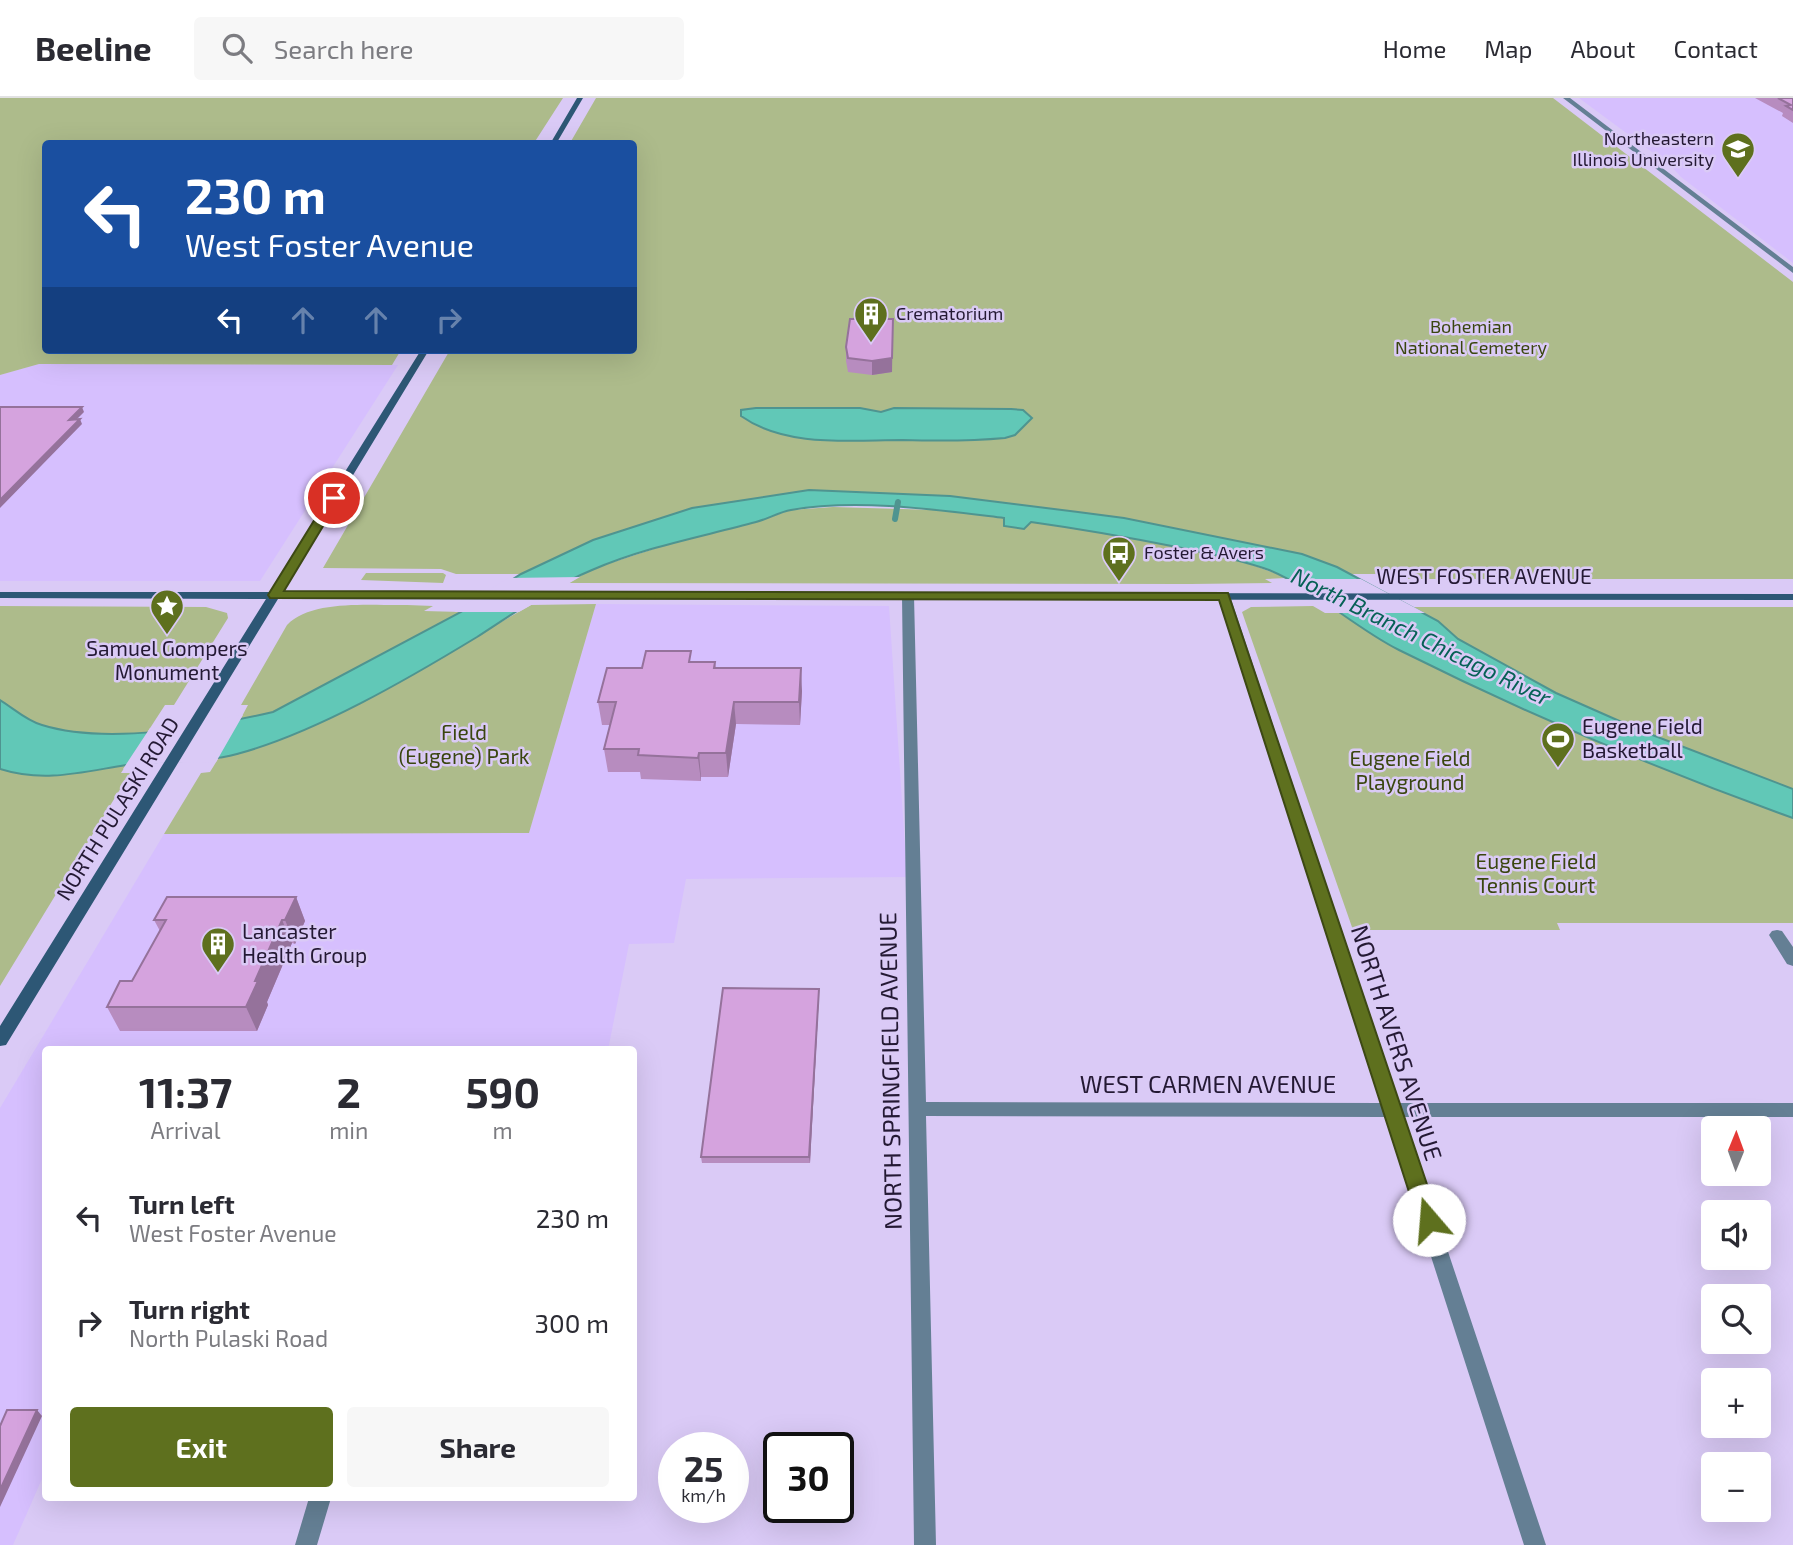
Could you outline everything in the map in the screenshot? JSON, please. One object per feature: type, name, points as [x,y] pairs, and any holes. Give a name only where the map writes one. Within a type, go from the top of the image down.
[{"type":"main road","points":[[555,140],[580,98]]},
{"type":"main road","name":"NORTH PULASKI ROAD","points":[[0,1040],[423,354]]},
{"type":"main road","name":"WEST FOSTER AVENUE","points":[[0,595],[1793,597]]},
{"type":"street","points":[[1566,98],[1793,271]]},
{"type":"street","name":"NORTH SPRINGFIELD AVENUE","points":[[908,596],[925,1545]]},
{"type":"street","name":"NORTH AVERS AVENUE","points":[[1224,596],[1535,1545]]},
{"type":"street","points":[[1777,935],[1793,960]]},
{"type":"street","name":"WEST CARMEN AVENUE","points":[[918,1109],[1793,1110]]},
{"type":"street","points":[[306,1545],[319,1501]]},
{"type":"shaded area","name":"Northeastern Illinois University","points":[[1579,98],[1793,98],[1793,263],[1681,177],[1671,166]]},
{"type":"shaded area","points":[[39,364],[398,365],[260,581],[0,581],[0,375]]},
{"type":"shaded area","points":[[596,604],[889,606],[907,877],[686,879],[674,943],[629,944],[609,1046],[42,1046],[42,1479],[13,1545],[0,1545],[0,1108],[164,834],[529,833]]},
{"type":"green space","points":[[0,98],[563,98],[536,140],[42,140],[42,354],[399,354],[392,365],[39,364],[0,375]]},
{"type":"green space","name":"Bohemian National Cemetery","points":[[596,98],[1553,98],[1793,282],[1793,579],[1394,579],[1392,574],[1348,574],[1302,554],[1124,518],[950,496],[809,490],[692,508],[593,540],[521,574],[456,574],[441,569],[323,568],[448,354],[637,354],[637,140],[572,140]]},
{"type":"green space","points":[[833,507],[936,510],[1005,518],[1004,526],[1024,529],[1030,522],[1127,536],[1226,557],[1286,578],[1265,579],[1272,583],[1190,584],[569,583],[592,569],[672,543],[757,522],[790,510]]},
{"type":"green space","points":[[366,573],[446,575],[443,583],[361,580]]},
{"type":"green space","name":"Field (Eugene) Park","points":[[596,604],[529,833],[164,834],[201,773],[210,772],[218,759],[274,741],[351,707],[531,605]]},
{"type":"green space","points":[[0,606],[206,607],[227,613],[228,618],[174,705],[165,705],[121,773],[130,773],[0,986]]},
{"type":"green space","points":[[343,606],[433,606],[424,611],[461,612],[273,712],[240,720],[248,705],[241,705],[287,625],[298,617],[311,611]]},
{"type":"green space","points":[[1313,606],[1325,613],[1423,613],[1414,607],[1793,607],[1793,923],[1557,923],[1560,930],[1353,930],[1242,612],[1251,607]]},
{"type":"water","points":[[860,408],[881,412],[894,408],[1011,409],[1023,410],[1032,418],[1015,435],[1005,438],[841,441],[798,438],[778,433],[741,416],[741,410]]},
{"type":"water","name":"North Branch Chicago River","points":[[809,490],[950,496],[1078,512],[1124,518],[1302,554],[1337,567],[1438,621],[1458,639],[1556,693],[1642,731],[1793,789],[1793,818],[1594,740],[1447,674],[1383,641],[1302,587],[1269,570],[1237,560],[1088,531],[1031,522],[1024,529],[1004,526],[1004,518],[870,505],[787,511],[612,562],[547,592],[391,687],[329,719],[267,745],[224,757],[140,763],[63,775],[32,775],[0,769],[0,700],[36,723],[96,734],[158,732],[273,712],[461,612],[521,574],[593,540],[692,508]]},
{"type":"pier","points":[[580,577],[519,612],[454,612],[508,578]]},
{"type":"pier","points":[[1278,579],[1361,579],[1425,613],[1331,613]]},
{"type":"pier","points":[[243,715],[216,762],[159,763],[123,769],[150,728]]},
{"type":"building","points":[[1778,98],[1793,98],[1793,110],[1786,106],[1791,105]]},
{"type":"building","name":"Crematorium","points":[[850,319],[893,319],[892,358],[872,361],[848,358],[846,347]]},
{"type":"building","points":[[0,407],[82,407],[69,420],[80,419],[0,500]]},
{"type":"building","points":[[646,651],[691,651],[689,662],[715,662],[714,668],[801,668],[799,702],[734,702],[726,753],[699,753],[698,758],[638,755],[639,749],[604,749],[616,702],[598,702],[607,668],[642,668]]},
{"type":"building","name":"Lancaster Health Group","points":[[167,897],[296,897],[285,920],[282,920],[246,1007],[107,1007],[120,981],[132,981],[166,920],[154,920]]},
{"type":"building","points":[[723,988],[819,989],[809,1157],[701,1157]]},
{"type":"building","points":[[7,1410],[37,1410],[0,1490],[0,1426]]},
{"type":"waterway","points":[[895,519],[898,502]]},
{"type":"place","name":"Northeastern Illinois University","points":[[1738,179]]},
{"type":"place","name":"Crematorium","points":[[871,344]]},
{"type":"place","name":"Foster & Avers","points":[[1119,583]]},
{"type":"place","name":"Samuel Gompers Monument","points":[[167,636]]},
{"type":"place","name":"Eugene Field Basketball","points":[[1558,769]]},
{"type":"place","name":"Lancaster Health Group","points":[[218,974]]},
{"type":"route","points":[[334,498],[275,595],[1224,596],[1429,1220]]},
{"type":"park label","name":"Eugene Field Playground","points":[[1410,771]]},
{"type":"park label","name":"Eugene Field Tennis Court","points":[[1536,874]]}]
